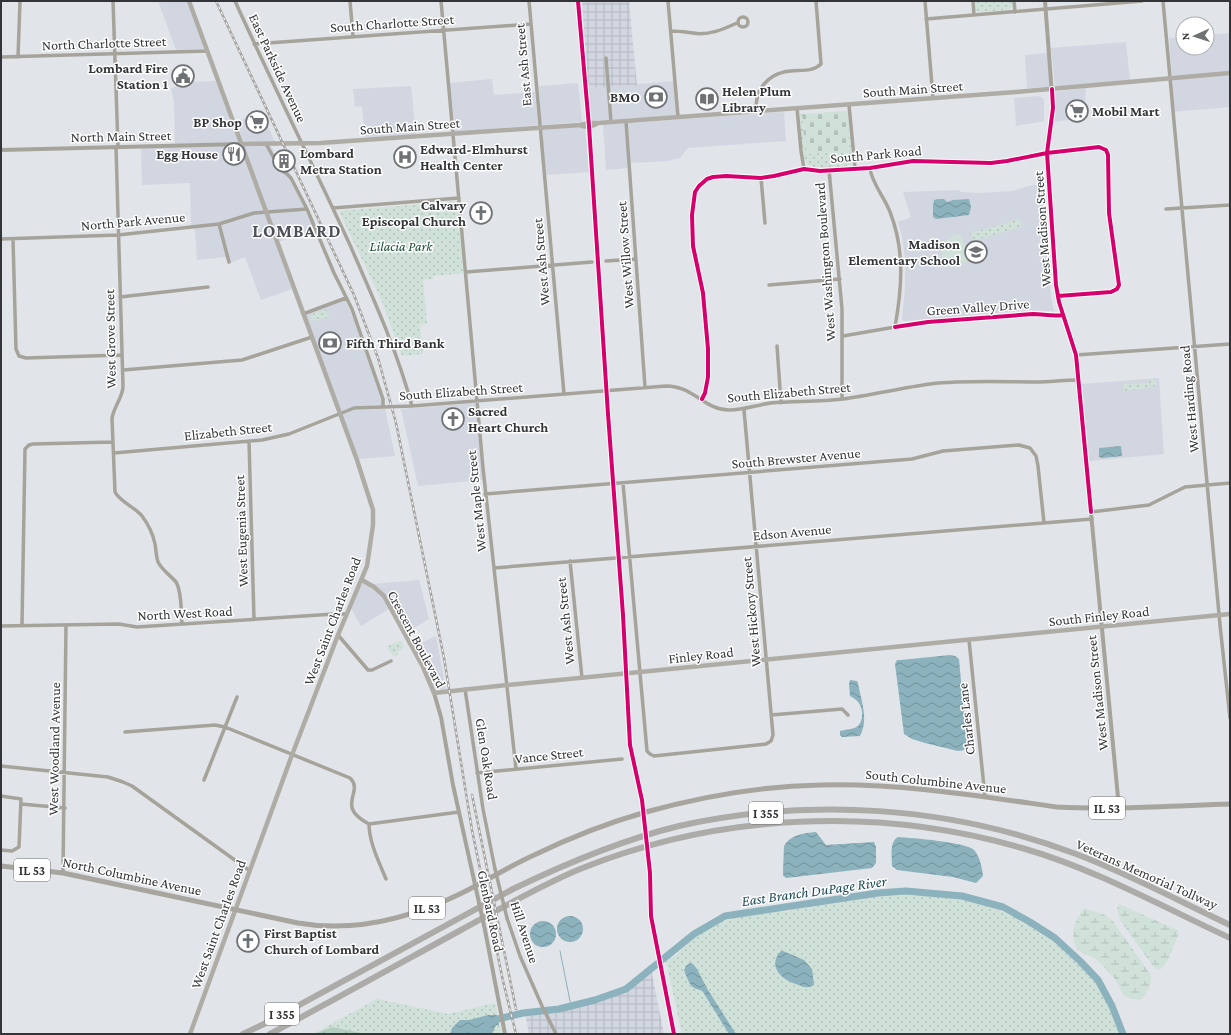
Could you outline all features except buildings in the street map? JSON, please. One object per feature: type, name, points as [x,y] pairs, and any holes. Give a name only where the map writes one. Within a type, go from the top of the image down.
[{"type":"highway","name":"Veterans Memorial Tollway","points":[[243,1034],[553,869],[584,856],[642,836],[719,818],[752,814],[805,810],[863,810],[926,815],[997,829],[1024,836],[1074,853],[1106,866],[1230,925]]},
{"type":"highway","name":"Veterans Memorial Tollway","points":[[270,1034],[512,903],[580,870],[628,852],[679,839],[750,826],[804,821],[863,821],[925,827],[994,840],[1029,850],[1103,877],[1230,938]]},
{"type":"main road","name":"West Saint Charles Road","points":[[189,1],[340,413],[373,510],[373,525],[369,555],[362,580],[346,614],[292,755],[190,1034]]},
{"type":"main road","name":"South Main Street","points":[[242,144],[302,144],[540,128],[580,125],[589,122],[598,123],[756,112],[1052,89],[1230,73]]},
{"type":"main road","name":"Crescent Boulevard","points":[[362,580],[374,587],[384,596],[423,667],[434,693]]},
{"type":"main road","name":"South Finley Road","points":[[969,640],[1230,614]]},
{"type":"main road","name":"Finley Road","points":[[434,693],[969,640]]},
{"type":"main road","name":"South Columbine Avenue","points":[[235,910],[316,926],[349,926],[382,922],[418,912],[446,900],[532,856],[606,825],[646,812],[738,792],[792,786],[821,784],[930,789],[1057,806],[1119,808],[1230,804]]},
{"type":"main road","name":"North Columbine Avenue","points":[[1,866],[63,873],[235,910]]},
{"type":"street","points":[[18,56],[20,1]]},
{"type":"street","name":"West Grove Street","points":[[113,1],[118,235],[123,370],[123,392],[113,414],[115,492],[118,497],[141,515],[150,530],[155,543],[158,562],[179,589],[182,624]]},
{"type":"street","name":"East Parkside Avenue","points":[[235,1],[254,44],[333,208],[382,318],[398,359],[412,406]]},
{"type":"street","points":[[350,1],[353,36]]},
{"type":"street","name":"West Maple Street","points":[[441,1],[485,494],[516,769]]},
{"type":"street","name":"East Ash Street","points":[[528,1],[540,128]]},
{"type":"street","points":[[668,1],[678,117]]},
{"type":"street","points":[[756,112],[756,103],[759,90],[772,77],[782,72],[818,68],[821,64],[816,1]]},
{"type":"street","points":[[925,1],[933,98]]},
{"type":"street","points":[[973,1],[974,15]]},
{"type":"street","points":[[1014,1],[1014,12]]},
{"type":"street","name":"West Madison Street","points":[[1045,1],[1053,108],[1047,152],[1058,296],[1076,355],[1119,808]]},
{"type":"street","points":[[926,19],[1142,1]]},
{"type":"street","name":"West Harding Road","points":[[1163,1],[1219,615],[1230,718]]},
{"type":"street","points":[[670,31],[686,31],[694,34],[713,32],[738,23]]},
{"type":"street","name":"South Charlotte Street","points":[[254,44],[531,24]]},
{"type":"street","name":"North Charlotte Street","points":[[1,57],[207,51]]},
{"type":"street","points":[[606,58],[611,122]]},
{"type":"street","points":[[849,104],[855,168]]},
{"type":"street","name":"West Washington Boulevard","points":[[797,108],[804,169]]},
{"type":"street","name":"West Willow Street","points":[[626,121],[645,387]]},
{"type":"street","name":"West Ash Street","points":[[540,128],[564,394]]},
{"type":"street","name":"North Main Street","points":[[1,150],[242,144]]},
{"type":"street","points":[[266,144],[277,166],[291,178],[307,209],[334,273],[352,310],[364,341],[383,400],[383,407]]},
{"type":"street","name":"South Park Road","points":[[702,399],[707,386],[708,361],[704,305],[692,240],[693,199],[698,186],[707,179],[713,177],[761,178],[804,169],[829,170],[870,168],[913,161],[995,162],[1047,152],[1099,147],[1106,150],[1108,157],[1108,195],[1111,231],[1119,283],[1115,290],[1111,292],[1058,296]]},
{"type":"street","points":[[870,168],[872,178],[881,192],[891,213],[897,232],[901,284],[895,327]]},
{"type":"street","name":"West Washington Boulevard","points":[[829,170],[842,309],[842,399]]},
{"type":"street","points":[[761,178],[765,224]]},
{"type":"street","points":[[333,208],[459,198]]},
{"type":"street","points":[[1166,209],[1230,205]]},
{"type":"street","name":"North Park Avenue","points":[[1,239],[118,235],[219,224],[254,213],[307,209]]},
{"type":"street","points":[[219,224],[229,262]]},
{"type":"street","points":[[13,239],[16,349],[19,356],[26,358],[122,355]]},
{"type":"street","points":[[606,262],[636,259]]},
{"type":"street","points":[[466,272],[592,262]]},
{"type":"street","points":[[769,285],[840,279]]},
{"type":"street","points":[[120,297],[208,288]]},
{"type":"street","points":[[303,314],[346,298]]},
{"type":"street","name":"Green Valley Drive","points":[[842,336],[928,322],[1033,314],[1063,316]]},
{"type":"street","points":[[123,370],[242,360],[312,337]]},
{"type":"street","points":[[1076,355],[1230,344]]},
{"type":"street","points":[[777,346],[781,402]]},
{"type":"street","name":"South Elizabeth Street","points":[[340,413],[354,408],[412,406],[645,387],[674,386],[682,388],[718,409],[744,410],[754,405],[842,399],[947,382],[990,380],[1038,382],[1078,380]]},
{"type":"street","name":"West Hickory Street","points":[[641,672],[646,746],[649,753],[654,756],[755,746],[766,744],[771,740],[771,715],[744,410]]},
{"type":"street","name":"Elizabeth Street","points":[[114,453],[249,441],[289,434],[340,413]]},
{"type":"street","name":"West Eugenia Street","points":[[249,441],[254,619]]},
{"type":"street","points":[[22,625],[24,453],[26,447],[33,444],[113,442]]},
{"type":"street","name":"South Brewster Avenue","points":[[485,494],[912,459],[943,451],[1021,445],[1030,448],[1037,461],[1044,523]]},
{"type":"street","points":[[623,483],[641,672]]},
{"type":"street","points":[[1091,512],[1149,505],[1160,501],[1180,488],[1230,483]]},
{"type":"street","name":"Edson Avenue","points":[[494,568],[1092,519]]},
{"type":"street","name":"West Ash Street","points":[[570,561],[582,678]]},
{"type":"street","name":"North West Road","points":[[1,626],[119,624],[136,628],[346,614]]},
{"type":"street","name":"West Woodland Avenue","points":[[63,873],[65,808],[66,625]]},
{"type":"street","points":[[338,635],[368,670],[372,670],[391,660]]},
{"type":"street","name":"Charles Lane","points":[[969,640],[985,797]]},
{"type":"street","name":"Glen Oak Road","points":[[465,689],[477,773],[488,831]]},
{"type":"street","name":"Crescent Boulevard","points":[[434,693],[441,717],[459,812]]},
{"type":"street","points":[[204,780],[237,697]]},
{"type":"street","points":[[771,715],[842,709],[848,715]]},
{"type":"street","points":[[124,732],[215,726],[225,728],[350,778],[355,787],[351,803],[353,811],[358,817],[369,824],[459,812]]},
{"type":"street","name":"Vance Street","points":[[477,773],[622,759]]},
{"type":"street","points":[[1,766],[108,777],[128,784],[250,871]]},
{"type":"street","points":[[1,796],[22,799],[19,846],[12,850],[1,850]]},
{"type":"street","points":[[21,804],[65,808]]},
{"type":"street","name":"Glenbard Road","points":[[459,812],[505,1034]]},
{"type":"street","points":[[369,824],[372,839],[386,879]]},
{"type":"street","name":"Hill Avenue","points":[[488,831],[495,869],[507,918],[520,956],[556,1034]]},
{"type":"shaded area","points":[[158,1],[187,1],[204,49],[176,50]]},
{"type":"shaded area","points":[[582,1],[629,1],[637,85],[588,88]]},
{"type":"shaded area","points":[[1230,33],[1230,71],[1172,77],[1169,38],[1175,38],[1175,56],[1215,56],[1215,34]]},
{"type":"shaded area","points":[[1126,42],[1130,80],[1055,87],[1051,48]]},
{"type":"shaded area","points":[[1048,53],[1051,87],[1027,88],[1025,55]]},
{"type":"shaded area","points":[[1230,75],[1230,107],[1172,112],[1169,80]]},
{"type":"shaded area","points":[[492,79],[494,95],[535,92],[538,125],[455,132],[450,83]]},
{"type":"shaded area","points":[[216,81],[292,289],[261,300],[245,257],[228,264],[226,257],[197,260],[195,229],[191,226],[190,183],[142,185],[141,145],[175,144],[174,102],[171,88],[193,82]]},
{"type":"shaded area","points":[[676,81],[680,115],[591,121],[588,88]]},
{"type":"shaded area","points":[[578,83],[582,122],[541,125],[539,86]]},
{"type":"shaded area","points":[[411,86],[416,135],[365,137],[362,107],[355,106],[353,89]]},
{"type":"shaded area","points":[[1086,88],[1084,118],[1053,122],[1054,92]]},
{"type":"shaded area","points":[[1038,96],[1044,99],[1044,121],[1016,126],[1014,98]]},
{"type":"shaded area","points":[[261,111],[275,142],[243,142],[235,123]]},
{"type":"shaded area","points":[[784,112],[786,141],[688,148],[680,158],[668,161],[631,163],[628,123]]},
{"type":"shaded area","points":[[625,123],[628,168],[606,170],[603,124]]},
{"type":"shaded area","points":[[585,126],[589,172],[546,175],[542,130]]},
{"type":"shaded area","points":[[243,145],[271,145],[281,168],[290,173],[317,228],[278,242]]},
{"type":"shaded area","name":"Madison Elementary School","points":[[1043,184],[1051,297],[1054,311],[1029,310],[905,321],[902,320],[905,287],[905,260],[902,236],[898,222],[911,217],[903,192],[960,190],[960,192],[978,193],[1012,191],[1033,185]]},
{"type":"shaded area","points":[[344,297],[357,326],[382,399],[382,405],[353,407],[341,411],[304,312]]},
{"type":"shaded area","points":[[1159,378],[1164,454],[1089,461],[1082,384]]},
{"type":"shaded area","points":[[475,403],[483,480],[418,486],[401,409]]},
{"type":"shaded area","points":[[385,409],[395,456],[359,459],[342,414],[354,410]]},
{"type":"shaded area","points":[[419,580],[429,619],[406,633],[384,595],[373,584]]},
{"type":"shaded area","points":[[363,582],[383,597],[389,609],[361,626],[351,608]]},
{"type":"shaded area","points":[[436,636],[446,690],[435,692],[413,647]]},
{"type":"shaded area","points":[[651,969],[664,1034],[529,1034],[525,1013],[559,1009],[595,1000],[626,989]]},
{"type":"green space","points":[[975,1],[1012,1],[1013,7],[1008,10],[978,12],[975,10]]},
{"type":"green space","points":[[846,111],[848,111],[852,164],[848,166],[830,168],[808,165],[805,161],[802,148],[800,114],[802,114],[806,154],[849,151]]},
{"type":"green space","points":[[846,111],[849,151],[806,154],[802,114]]},
{"type":"green space","name":"Lilacia Park","points":[[457,201],[463,273],[433,276],[433,279],[423,280],[427,324],[420,325],[423,354],[402,356],[381,299],[339,211]]},
{"type":"green space","points":[[1020,219],[1022,227],[972,241],[970,233]]},
{"type":"green space","points":[[961,234],[969,257],[966,262],[945,268],[942,256],[943,246],[950,238]]},
{"type":"green space","points":[[326,309],[329,317],[312,322],[310,315]]},
{"type":"green space","points":[[1149,380],[1156,380],[1156,386],[1124,391],[1123,384],[1149,383]]},
{"type":"green space","points":[[401,641],[404,648],[397,652],[398,655],[393,656],[388,646]]},
{"type":"green space","points":[[908,894],[943,896],[978,903],[1011,915],[1042,932],[1054,941],[1092,977],[1104,997],[1121,1034],[682,1034],[666,961],[676,955],[695,937],[718,923],[729,919],[778,911],[787,912],[800,906],[870,897]]},
{"type":"green space","points":[[1119,904],[1177,930],[1179,933],[1167,962],[1160,970],[1155,968],[1150,962],[1120,920],[1117,909]]},
{"type":"green space","points":[[1084,908],[1105,915],[1112,920],[1151,975],[1148,989],[1140,1000],[1125,996],[1114,978],[1097,960],[1079,951],[1075,945],[1073,935],[1075,925]]},
{"type":"green space","points":[[377,999],[448,1014],[495,1003],[502,1034],[313,1034]]},
{"type":"green space","points":[[332,1027],[366,1034],[315,1034]]},
{"type":"water","points":[[944,199],[947,202],[969,199],[971,207],[969,215],[936,219],[933,217],[933,206],[934,200]]},
{"type":"water","points":[[1121,446],[1122,456],[1099,457],[1099,448]]},
{"type":"water","points":[[950,655],[959,659],[967,747],[965,750],[958,751],[912,739],[904,734],[895,664],[897,660]]},
{"type":"water","points":[[850,680],[857,681],[858,683],[864,710],[864,723],[860,736],[842,737],[840,735],[840,731],[852,729],[858,726],[862,717],[860,704],[850,696]]},
{"type":"water","points":[[816,832],[826,845],[874,842],[876,847],[876,863],[872,868],[786,878],[783,875],[784,846],[794,837]]},
{"type":"water","points":[[898,837],[938,841],[969,847],[974,850],[978,856],[983,876],[976,883],[953,877],[897,870],[892,866],[892,846],[895,839]]},
{"type":"water","points":[[570,916],[579,920],[583,929],[579,938],[570,942],[561,938],[557,929],[561,920]]},
{"type":"water","points":[[543,921],[552,925],[556,934],[552,943],[543,947],[534,943],[530,934],[534,925]]},
{"type":"water","points":[[781,951],[804,960],[812,969],[814,985],[808,987],[801,986],[783,978],[775,966],[777,956]]},
{"type":"water","points":[[690,963],[697,969],[708,990],[736,1034],[729,1034],[703,992],[691,985],[684,970]]},
{"type":"water","points":[[488,1015],[497,1015],[499,1025],[496,1025],[492,1034],[450,1034],[452,1028],[460,1020],[469,1020]]},
{"type":"waterway","name":"East Branch DuPage River","points":[[481,1034],[481,1031],[487,1025],[498,1019],[523,1013],[559,1009],[595,1000],[626,989],[694,934],[725,916],[878,893],[906,891],[962,896],[1003,907],[1055,938],[1098,980],[1112,1006],[1123,1034]]},
{"type":"waterway","points":[[560,951],[571,1006]]},
{"type":"railway","points":[[216,1],[354,295],[378,358],[396,423],[444,658],[472,830],[503,981],[516,1034]]},
{"type":"railway","points":[[472,795],[516,1009]]},
{"type":"cycle path","points":[[578,1],[589,126],[623,615],[630,745],[642,800],[650,873],[651,916],[674,1034]]},
{"type":"cycle path","points":[[1052,89],[1053,108],[1047,153],[1056,285],[1059,302],[1076,355],[1091,512]]},
{"type":"cycle path","points":[[702,399],[705,393],[708,377],[708,349],[703,293],[693,246],[692,215],[695,192],[707,179],[713,177],[726,176],[761,178],[804,169],[820,171],[870,168],[913,161],[991,163],[1047,153],[1099,147],[1106,150],[1108,155],[1109,213],[1119,285],[1117,289],[1111,292],[1058,296]]},
{"type":"cycle path","points":[[895,327],[928,322],[1033,314],[1052,316],[1063,315]]},
{"type":"place","name":"Lombard Fire Station 1","points":[[183,76]]},
{"type":"place","name":"BMO","points":[[656,97]]},
{"type":"place","name":"Helen Plum Library","points":[[707,99]]},
{"type":"place","name":"Mobil Mart","points":[[1077,111]]},
{"type":"place","name":"BP Shop","points":[[257,122]]},
{"type":"place","name":"Egg House","points":[[234,154]]},
{"type":"place","name":"Edward-Elmhurst Health Center","points":[[405,157]]},
{"type":"place","name":"Lombard Metra Station","points":[[284,161]]},
{"type":"place","name":"Calvary Episcopal Church","points":[[481,213]]},
{"type":"place","name":"Madison Elementary School","points":[[976,252]]},
{"type":"place","name":"Fifth Third Bank","points":[[330,343]]},
{"type":"place","name":"Sacred Heart Church","points":[[453,419]]},
{"type":"place","name":"First Baptist Church of Lombard","points":[[248,941]]},
{"type":"district","name":"LOMBARD","points":[[297,231]]}]
